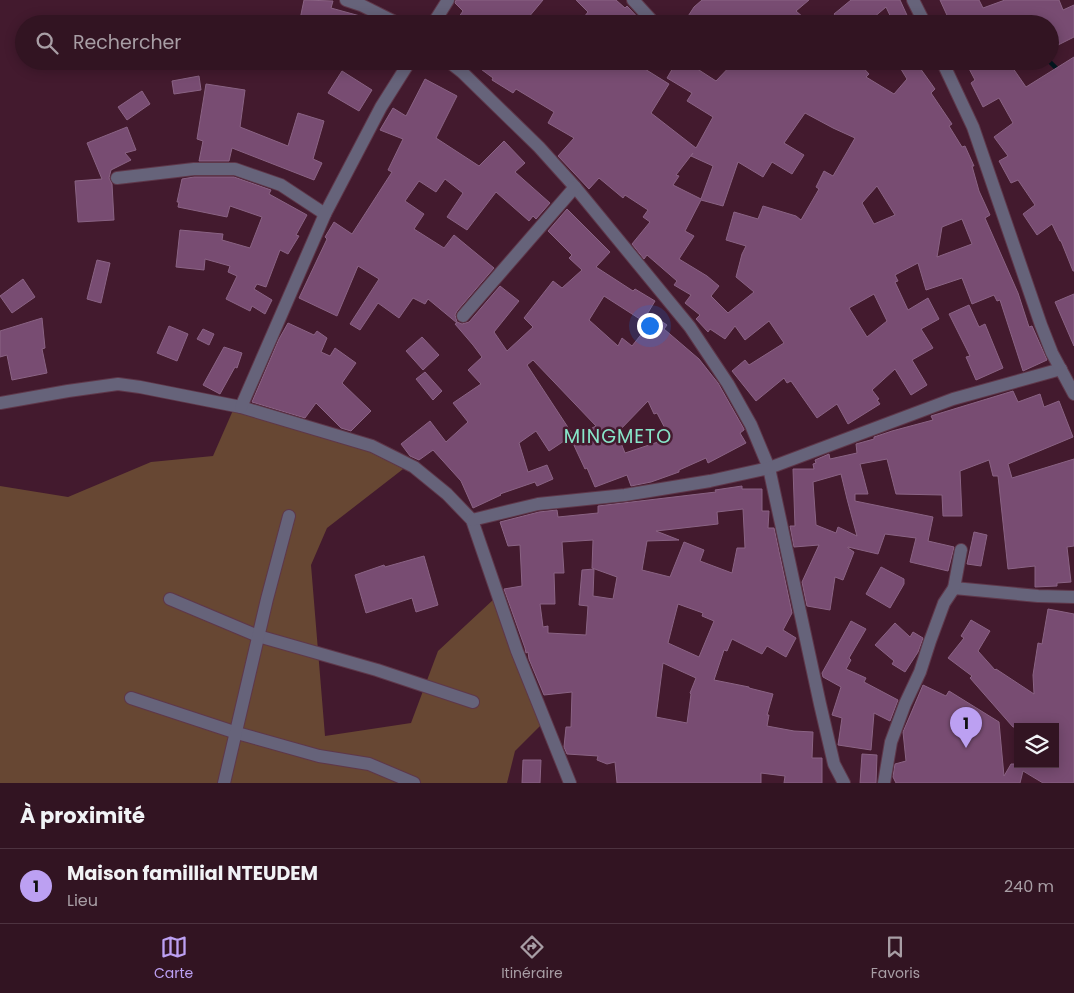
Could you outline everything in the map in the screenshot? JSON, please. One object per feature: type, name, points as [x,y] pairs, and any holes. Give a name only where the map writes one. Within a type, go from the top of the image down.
[{"type":"street","points":[[346,0],[381,15]]},
{"type":"street","points":[[439,15],[448,0]]},
{"type":"street","points":[[633,0],[647,15]]},
{"type":"street","points":[[914,0],[921,15]]},
{"type":"street","points":[[241,408],[326,214],[381,107],[404,70]]},
{"type":"street","points":[[459,70],[540,147],[574,186],[690,328],[728,384],[751,425],[769,468],[834,764],[844,783]]},
{"type":"street","points":[[946,70],[973,127],[1040,325],[1074,394]]},
{"type":"street","points":[[117,178],[194,169],[235,169],[281,185],[326,214]]},
{"type":"street","points":[[463,316],[574,186]]},
{"type":"street","points":[[472,520],[538,504],[625,495],[710,481],[769,468],[953,399],[1061,369]]},
{"type":"street","points":[[0,403],[118,384],[140,387],[241,408],[372,446],[414,467],[446,494],[472,520],[517,651],[570,783]]},
{"type":"street","points":[[224,783],[258,636],[289,516]]},
{"type":"street","points":[[884,783],[891,742],[905,704],[920,672],[944,604],[954,588],[961,550]]},
{"type":"street","points":[[954,588],[1038,596],[1074,597]]},
{"type":"street","points":[[170,599],[258,636],[377,670],[472,702]]},
{"type":"street","points":[[132,698],[236,733],[319,756],[369,764],[414,783]]},
{"type":"shaded area","points":[[234,408],[363,446],[407,466],[327,528],[311,565],[325,736],[411,723],[438,651],[494,599],[541,725],[515,751],[507,783],[0,783],[0,486],[68,497],[151,462],[213,456]]},
{"type":"building","points":[[304,0],[333,1],[331,8],[356,15],[301,15]]},
{"type":"building","points":[[456,0],[543,0],[530,15],[460,15],[463,11],[455,3]]},
{"type":"building","points":[[576,0],[616,0],[625,8],[627,6],[636,15],[586,15],[588,12]]},
{"type":"building","points":[[702,0],[809,0],[796,11],[801,15],[689,15]]},
{"type":"building","points":[[851,0],[900,0],[907,15],[890,15],[886,7],[877,15],[834,14]]},
{"type":"building","points":[[940,0],[979,0],[983,8],[1005,0],[1059,0],[1063,10],[1074,5],[1074,37],[1059,44],[1059,15],[947,15]]},
{"type":"building","points":[[1074,57],[1074,271],[1052,224],[1037,235],[1023,214],[1035,205],[1018,180],[1011,183],[999,161],[1008,156],[994,137],[1013,123],[999,98],[983,107],[971,83],[975,80],[970,70],[1014,70],[1026,87],[1053,70],[1059,70],[1059,66]]},
{"type":"building","points":[[482,70],[646,70],[669,84],[651,113],[696,148],[713,117],[687,101],[692,93],[667,78],[672,70],[699,70],[716,81],[726,70],[865,70],[869,74],[866,77],[894,94],[907,79],[902,70],[921,70],[935,89],[931,93],[952,124],[949,126],[962,147],[965,146],[974,166],[972,166],[979,191],[990,215],[985,218],[1018,293],[1029,327],[1032,326],[1047,360],[1023,371],[1000,300],[997,301],[994,295],[972,304],[962,278],[926,290],[918,263],[895,275],[898,281],[895,282],[908,310],[928,298],[939,319],[921,329],[933,348],[912,360],[927,385],[911,395],[895,369],[872,390],[879,399],[877,400],[880,404],[848,424],[837,404],[817,418],[791,381],[787,383],[784,378],[756,401],[732,371],[745,360],[749,365],[784,343],[769,321],[745,340],[735,326],[725,339],[710,329],[708,332],[696,319],[700,315],[685,303],[691,295],[674,285],[677,281],[647,255],[644,259],[632,244],[650,222],[643,217],[648,210],[625,195],[623,198],[599,178],[589,189],[558,156],[574,138],[548,123],[554,112],[516,89],[513,93],[492,80],[493,78]],"holes":[[[805,113],[855,138],[833,176],[824,171],[816,187],[819,189],[801,220],[796,216],[763,206],[758,219],[734,212],[726,240],[746,246],[736,277],[754,292],[728,313],[711,296],[719,286],[707,276],[679,259],[694,236],[685,231],[701,200],[723,206],[738,162],[763,177],[772,162],[792,174],[804,155],[784,143]],[[693,153],[691,156],[713,166],[701,199],[673,185],[679,176],[676,175]],[[877,186],[895,215],[874,224],[862,203]],[[962,219],[972,244],[937,257],[942,227]],[[874,294],[887,321],[867,337],[849,308]]]},
{"type":"building","points":[[342,71],[372,90],[359,111],[328,93]]},
{"type":"building","points":[[199,76],[201,90],[174,94],[172,81]]},
{"type":"building","points":[[425,79],[457,96],[436,138],[479,166],[504,141],[525,163],[515,172],[550,203],[536,219],[533,216],[529,221],[496,192],[467,230],[447,217],[463,193],[445,179],[436,192],[419,181],[405,201],[424,214],[414,229],[444,248],[454,235],[494,268],[457,311],[455,315],[457,322],[462,324],[469,322],[500,286],[519,301],[494,332],[507,351],[533,327],[524,318],[553,281],[562,288],[582,270],[569,258],[572,255],[548,231],[567,209],[610,252],[596,267],[633,291],[635,289],[655,301],[643,321],[604,296],[589,320],[618,346],[622,338],[632,346],[655,317],[667,325],[664,329],[699,359],[718,383],[744,429],[740,433],[746,443],[708,463],[706,458],[679,470],[679,472],[651,482],[631,486],[627,475],[595,487],[571,439],[596,426],[533,360],[527,365],[573,435],[549,451],[536,431],[519,443],[528,472],[547,465],[553,479],[537,486],[535,482],[500,494],[473,508],[461,481],[433,450],[419,460],[410,456],[401,444],[430,421],[446,442],[468,422],[453,403],[481,384],[468,370],[482,357],[455,324],[457,323],[428,299],[425,304],[413,298],[399,318],[378,303],[360,330],[350,324],[379,279],[358,266],[337,316],[299,298],[327,239],[325,237],[334,222],[352,234],[392,172],[388,170],[403,139],[380,130],[393,108],[406,116]],"holes":[[[648,401],[654,414],[657,413],[670,438],[625,453],[617,433]]]},
{"type":"building","points":[[206,84],[245,90],[240,127],[288,146],[298,113],[324,121],[313,159],[322,163],[314,180],[232,148],[229,161],[199,161],[203,141],[197,139]]},
{"type":"building","points":[[142,91],[150,104],[127,120],[118,107]]},
{"type":"building","points":[[127,127],[136,150],[125,153],[131,160],[111,170],[109,178],[112,184],[114,220],[78,222],[75,181],[102,179],[87,143]]},
{"type":"building","points":[[194,177],[234,177],[271,190],[269,194],[307,215],[296,235],[299,236],[288,254],[280,250],[266,287],[257,284],[254,289],[272,300],[265,314],[252,306],[250,311],[226,299],[237,276],[228,272],[230,266],[205,259],[204,270],[176,267],[180,230],[223,234],[222,240],[250,248],[262,217],[230,206],[227,217],[178,207],[179,202],[177,202],[182,179]]},
{"type":"building","points":[[97,260],[110,263],[101,303],[87,299]]},
{"type":"building","points":[[23,279],[35,297],[12,313],[0,296]]},
{"type":"building","points":[[1074,294],[1074,346],[1055,302]]},
{"type":"building","points":[[969,305],[979,327],[985,324],[1003,368],[976,380],[966,357],[970,356],[949,314]]},
{"type":"building","points":[[42,318],[45,348],[42,349],[47,373],[12,380],[7,355],[0,357],[0,331]]},
{"type":"building","points":[[288,323],[314,335],[317,331],[327,338],[321,352],[330,356],[335,348],[356,363],[342,383],[371,411],[351,431],[341,428],[316,403],[305,418],[252,402],[279,339]]},
{"type":"building","points":[[169,326],[188,334],[177,361],[157,353]]},
{"type":"building","points":[[203,329],[214,334],[209,345],[197,339]]},
{"type":"building","points":[[422,337],[439,355],[423,370],[406,351]]},
{"type":"building","points":[[224,347],[242,353],[237,368],[235,367],[220,394],[203,385]]},
{"type":"building","points":[[425,372],[442,391],[433,400],[416,379]]},
{"type":"building","points":[[1013,391],[1018,402],[1040,394],[1044,407],[1059,401],[1073,437],[1008,464],[1012,478],[1074,459],[1074,546],[1067,547],[1071,582],[1057,583],[1057,586],[1035,587],[1035,566],[1008,569],[998,476],[993,476],[989,460],[960,471],[962,516],[943,516],[942,495],[896,494],[887,459],[860,464],[868,494],[855,494],[855,501],[933,517],[928,541],[954,547],[948,571],[910,562],[916,538],[885,534],[878,554],[848,547],[854,552],[843,580],[835,577],[830,610],[807,606],[802,582],[819,545],[794,547],[790,526],[795,526],[793,469],[814,469],[813,464],[816,463],[815,460],[829,454],[830,459],[857,453],[856,444],[892,431],[933,420],[931,416]],"holes":[[[841,474],[857,536],[838,527],[836,533],[816,525],[813,482]]]},
{"type":"building","points":[[742,486],[742,489],[762,489],[762,511],[769,511],[768,528],[774,528],[792,613],[783,630],[796,638],[786,657],[767,646],[762,654],[732,639],[727,651],[724,650],[714,680],[773,694],[767,715],[769,715],[767,726],[813,732],[812,758],[822,758],[822,783],[784,783],[785,776],[761,773],[761,783],[617,783],[615,762],[607,764],[597,760],[598,756],[567,754],[564,747],[566,727],[571,727],[572,692],[544,695],[529,659],[528,652],[526,653],[504,589],[522,586],[520,545],[508,546],[500,522],[539,512],[557,510],[558,517],[598,513],[598,506],[716,492],[715,490]],"holes":[[[743,509],[745,548],[737,548],[732,573],[700,561],[704,550],[684,542],[670,577],[642,570],[647,541],[679,540],[656,531],[718,524],[717,512]],[[593,540],[592,568],[617,577],[613,599],[593,596],[594,569],[582,570],[579,605],[588,606],[586,635],[548,633],[548,626],[543,627],[540,604],[555,604],[554,573],[564,573],[562,542]],[[678,604],[703,613],[702,616],[714,621],[699,657],[668,643]],[[663,663],[696,678],[690,693],[687,723],[656,717]]]},
{"type":"building","points":[[974,532],[987,535],[981,566],[967,564]]},
{"type":"building","points":[[424,556],[438,605],[416,612],[412,598],[366,613],[355,575],[384,565],[385,567]]},
{"type":"building","points":[[881,567],[904,579],[904,584],[890,608],[866,594]]},
{"type":"building","points":[[1048,609],[1074,614],[1074,783],[1043,783],[1023,771],[1020,783],[896,783],[893,777],[895,764],[906,761],[903,732],[923,685],[946,696],[949,691],[999,722],[1004,776],[1011,764],[1014,764],[1014,768],[1059,768],[1059,723],[1014,723],[1013,727],[970,678],[972,676],[948,658],[964,638],[961,636],[971,620],[990,631],[978,651],[995,670],[1034,694],[1033,675],[1038,643],[1042,644]]},
{"type":"building","points":[[851,621],[866,629],[849,658],[851,660],[846,669],[866,678],[864,682],[898,700],[890,721],[874,713],[871,750],[838,745],[842,718],[832,715],[841,687],[823,677],[822,673]]},
{"type":"building","points":[[895,623],[910,637],[913,632],[923,638],[918,652],[905,672],[892,664],[894,661],[875,645]]},
{"type":"building","points":[[862,754],[877,755],[876,783],[860,783]]},
{"type":"building","points":[[523,760],[541,760],[540,783],[522,783]]},
{"type":"waterway","points":[[1057,70],[1059,74]]},
{"type":"place","name":"Maison famillial NTEUDEM","points":[[966,748]]},
{"type":"district","name":"MINGMETO","points":[[618,436]]}]
